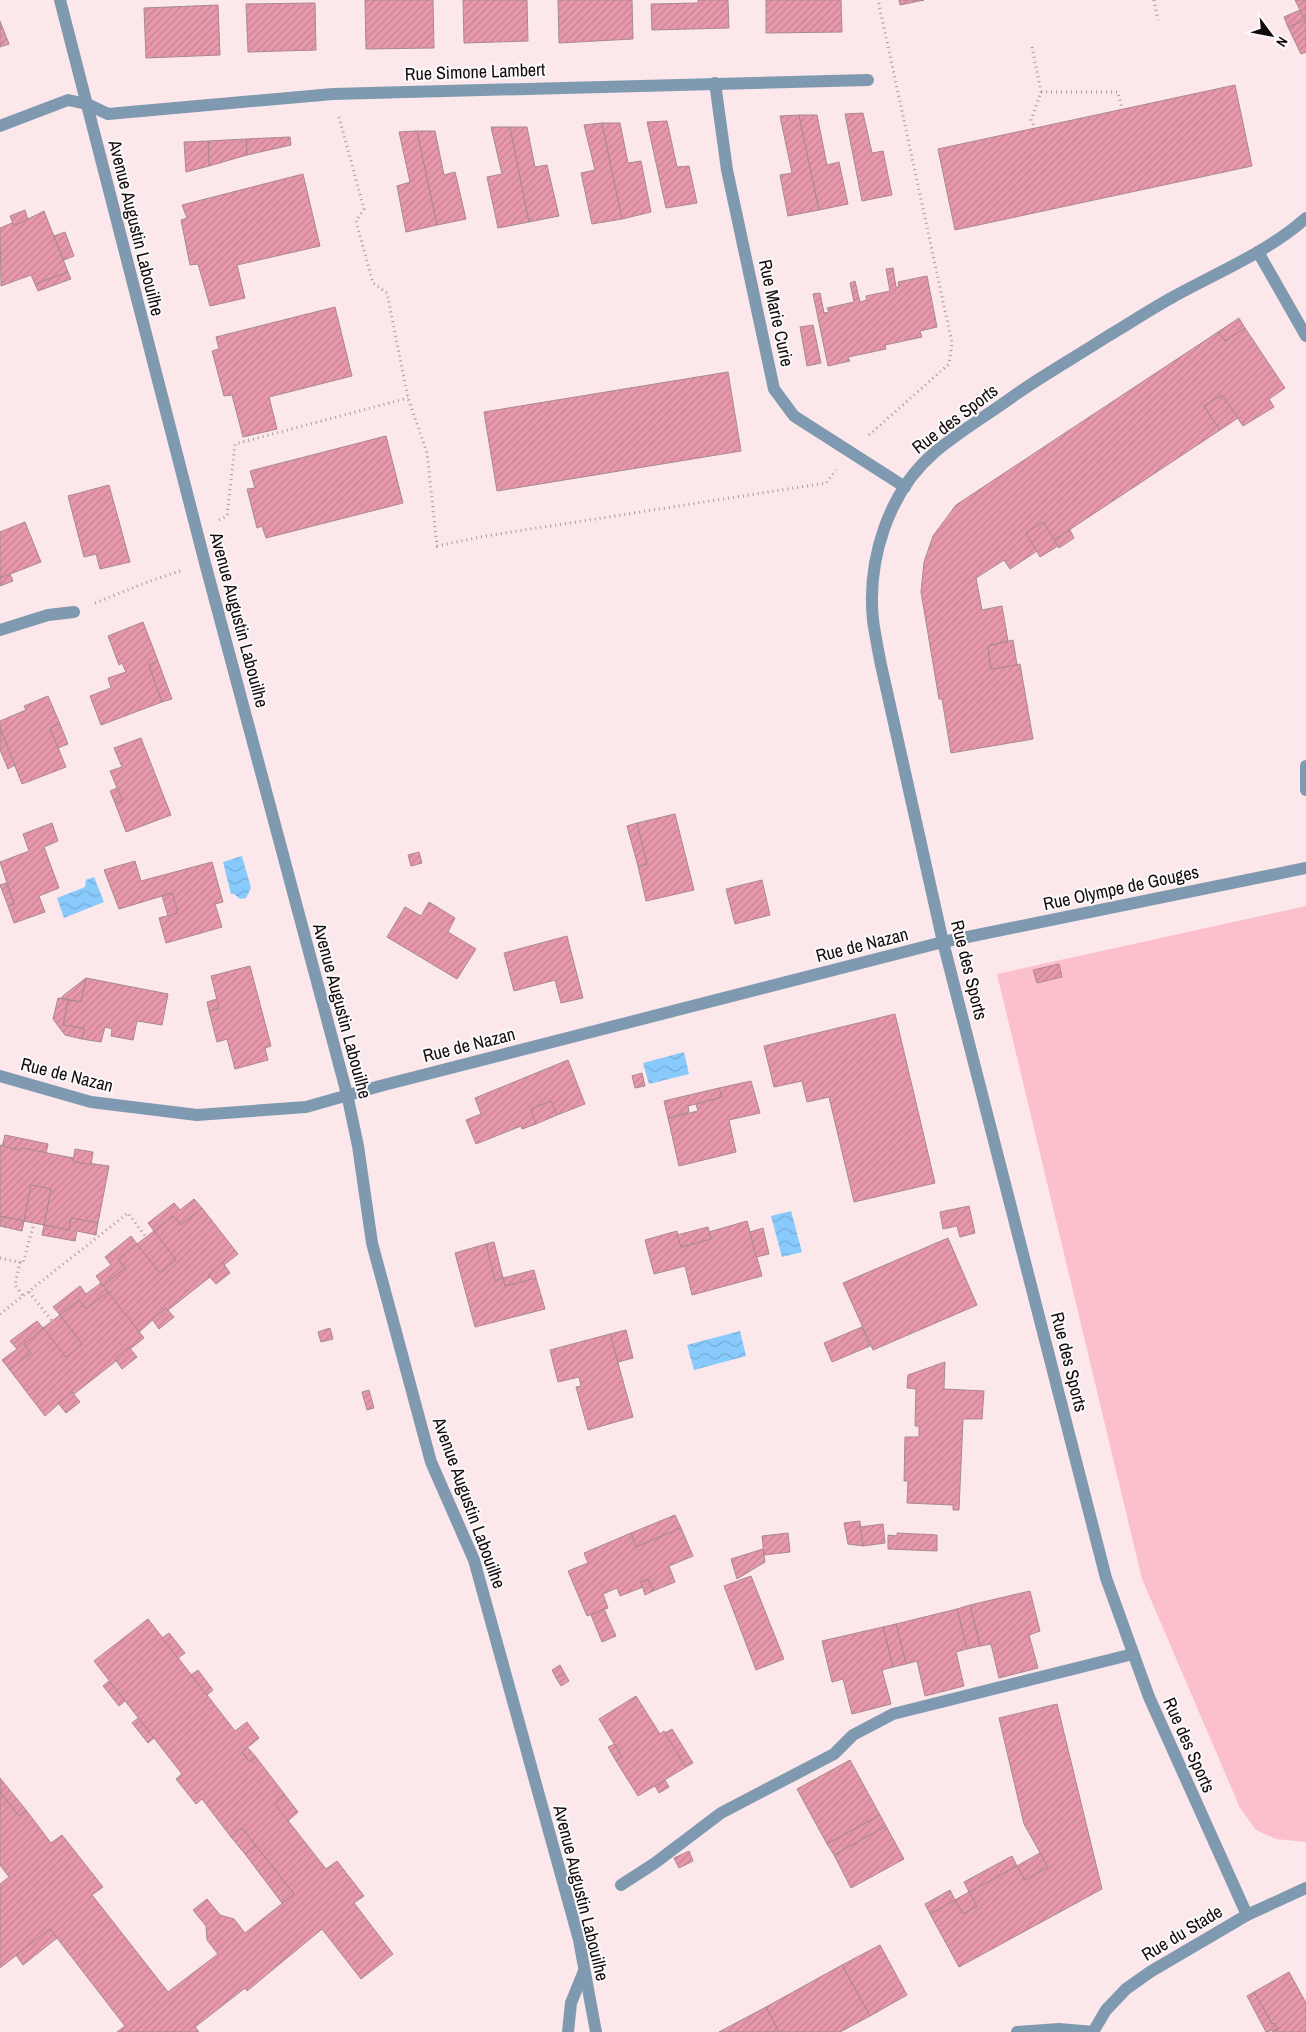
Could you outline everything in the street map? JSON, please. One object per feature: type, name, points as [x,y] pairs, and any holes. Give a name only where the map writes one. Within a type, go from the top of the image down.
[{"type":"street","name":"Avenue Augustin Labouilhe","points":[[60,0],[205,563],[347,1094],[358,1146],[372,1243],[432,1462],[474,1560],[579,1940],[597,2031]]},
{"type":"street","name":"Rue Simone Lambert","points":[[0,126],[68,100],[87,104],[108,114],[332,94],[868,80]]},
{"type":"street","name":"Rue Marie Curie","points":[[715,83],[727,170],[774,389],[794,416],[905,487]]},
{"type":"street","name":"Rue des Sports","points":[[1246,1915],[1149,1697],[1106,1578],[943,942],[873,620],[876,557],[887,519],[905,487],[920,467],[935,452],[1030,385],[1170,298],[1258,252],[1290,232],[1306,218]]},
{"type":"street","points":[[1258,252],[1306,336]]},
{"type":"street","points":[[0,630],[48,615],[74,612]]},
{"type":"street","points":[[1306,766],[1306,790]]},
{"type":"street","name":"Rue Olympe de Gouges","points":[[943,942],[1306,868]]},
{"type":"street","name":"Rue de Nazan","points":[[0,1076],[91,1102],[197,1115],[306,1107],[347,1094],[943,942]]},
{"type":"street","points":[[621,1885],[655,1863],[721,1813],[834,1754],[853,1735],[893,1714],[1133,1654]]},
{"type":"street","name":"Rue du Stade","points":[[1093,2032],[1106,2010],[1126,1989],[1150,1972],[1246,1915],[1306,1888]]},
{"type":"street","points":[[568,2032],[571,2003],[584,1971]]},
{"type":"street","points":[[1017,2032],[1059,2029],[1093,2032]]},
{"type":"path","points":[[332,94],[364,208],[356,221],[373,284],[387,293],[408,398],[427,453],[437,546],[486,536],[826,483],[850,451],[949,364],[952,344],[878,0]]},
{"type":"path","points":[[1154,0],[1158,20]]},
{"type":"path","points":[[1032,47],[1041,92],[1031,120],[1035,128]]},
{"type":"path","points":[[1041,92],[1118,92],[1122,109]]},
{"type":"path","points":[[198,532],[227,516],[236,444],[408,398]]},
{"type":"path","points":[[74,612],[150,581],[205,563]]},
{"type":"path","points":[[0,1314],[128,1213],[146,1237]]},
{"type":"path","points":[[0,1258],[24,1263],[34,1223]]},
{"type":"path","points":[[20,1262],[15,1285],[23,1296]]},
{"type":"path","points":[[28,1292],[52,1322]]},
{"type":"shaded area","points":[[1306,906],[1306,1842],[1276,1839],[1256,1830],[1240,1808],[1142,1579],[997,974]]},
{"type":"water","points":[[242,856],[251,888],[246,898],[240,899],[231,894],[223,862]]},
{"type":"water","points":[[94,877],[104,902],[64,918],[57,898],[85,887],[86,880]]},
{"type":"water","points":[[684,1052],[689,1074],[649,1084],[643,1063]]},
{"type":"water","points":[[791,1211],[802,1252],[782,1257],[771,1216]]},
{"type":"water","points":[[740,1331],[746,1356],[694,1370],[687,1345]]},
{"type":"building","points":[[365,0],[433,0],[434,48],[366,49]]},
{"type":"building","points":[[463,0],[527,0],[528,41],[464,43]]},
{"type":"building","points":[[558,0],[632,0],[633,39],[559,43]]},
{"type":"building","points":[[698,0],[728,0],[729,28],[652,30],[651,4],[698,3]]},
{"type":"building","points":[[766,0],[841,0],[842,32],[766,33]]},
{"type":"building","points":[[899,0],[924,0],[900,5]]},
{"type":"building","points":[[1295,0],[1306,0],[1306,52],[1301,54],[1288,27],[1305,20]]},
{"type":"building","points":[[315,3],[316,50],[248,52],[246,4]]},
{"type":"building","points":[[218,5],[220,55],[146,58],[144,8]]},
{"type":"building","points":[[1300,10],[1305,20],[1288,27],[1284,17]]},
{"type":"building","points":[[0,21],[9,44],[0,47]]},
{"type":"building","points":[[1235,85],[1252,166],[955,230],[938,149]]},
{"type":"building","points":[[863,113],[872,153],[883,151],[892,195],[862,201],[845,114]]},
{"type":"building","points":[[799,115],[819,210],[788,216],[780,175],[792,173],[780,116]]},
{"type":"building","points":[[799,115],[817,115],[827,165],[839,162],[848,204],[819,210]]},
{"type":"building","points":[[667,121],[677,167],[689,166],[697,203],[666,208],[647,122]]},
{"type":"building","points":[[602,123],[622,219],[592,224],[581,173],[595,170],[584,125]]},
{"type":"building","points":[[602,123],[620,123],[628,163],[641,161],[651,212],[622,219]]},
{"type":"building","points":[[491,127],[510,127],[529,222],[498,228],[487,177],[502,174]]},
{"type":"building","points":[[510,127],[527,127],[535,167],[547,165],[559,216],[529,222]]},
{"type":"building","points":[[417,131],[437,225],[406,232],[397,186],[410,182],[399,132]]},
{"type":"building","points":[[417,131],[435,131],[444,175],[455,172],[466,219],[437,225]]},
{"type":"building","points":[[290,137],[291,145],[247,155],[246,139]]},
{"type":"building","points":[[246,139],[247,155],[209,166],[208,141]]},
{"type":"building","points":[[208,141],[209,166],[186,172],[184,142]]},
{"type":"building","points":[[303,174],[320,246],[237,265],[245,298],[210,306],[198,264],[190,265],[181,220],[187,218],[182,205]]},
{"type":"building","points":[[25,210],[28,220],[14,226],[10,216]]},
{"type":"building","points":[[44,211],[68,272],[35,284],[31,275],[1,286],[0,228],[12,223],[14,226]]},
{"type":"building","points":[[65,232],[74,256],[64,260],[54,236]]},
{"type":"building","points":[[893,268],[896,287],[899,287],[898,282],[927,276],[937,327],[920,331],[922,337],[885,345],[886,349],[848,357],[850,361],[828,366],[813,294],[820,293],[824,313],[829,312],[827,308],[854,302],[850,283],[855,281],[860,302],[867,300],[866,296],[890,291],[886,269]]},
{"type":"building","points":[[68,272],[71,279],[38,291],[35,284]]},
{"type":"building","points":[[335,307],[352,376],[269,397],[277,429],[243,437],[232,395],[224,396],[212,351],[219,349],[216,337]]},
{"type":"building","points":[[1239,318],[1245,328],[1225,341],[1218,332]]},
{"type":"building","points":[[813,325],[821,363],[807,366],[800,327]]},
{"type":"building","points":[[1245,328],[1285,388],[1269,399],[1274,407],[1243,426],[1222,395],[1204,406],[1220,430],[1054,540],[1043,522],[1026,533],[1037,551],[1010,569],[1004,560],[976,578],[982,610],[1002,606],[1008,641],[988,646],[991,669],[1020,664],[1033,739],[951,753],[942,699],[939,699],[921,592],[924,562],[933,536],[956,505],[1218,332],[1225,341]]},
{"type":"building","points":[[728,372],[741,451],[497,491],[484,412]]},
{"type":"building","points":[[1222,395],[1238,418],[1220,430],[1204,406]]},
{"type":"building","points":[[386,436],[403,503],[266,538],[262,526],[257,528],[247,489],[255,488],[250,471]]},
{"type":"building","points":[[109,485],[130,562],[100,569],[96,554],[84,557],[68,496]]},
{"type":"building","points":[[25,522],[41,562],[0,578],[0,532]]},
{"type":"building","points":[[1043,522],[1058,546],[1040,557],[1026,533]]},
{"type":"building","points":[[1070,530],[1074,538],[1059,548],[1054,540]]},
{"type":"building","points":[[10,574],[13,581],[0,586],[0,578]]},
{"type":"building","points":[[143,622],[158,661],[149,665],[162,702],[101,725],[90,696],[111,688],[108,678],[126,672],[122,663],[119,665],[108,636]]},
{"type":"building","points":[[1013,640],[1017,665],[991,669],[988,646]]},
{"type":"building","points":[[158,661],[172,699],[162,702],[149,665]]},
{"type":"building","points":[[48,696],[60,724],[50,728],[66,767],[22,784],[0,728],[0,721],[26,710],[24,706]]},
{"type":"building","points":[[60,724],[68,744],[58,748],[50,728]]},
{"type":"building","points":[[0,728],[15,765],[8,769],[0,750]]},
{"type":"building","points":[[141,738],[171,815],[126,832],[115,803],[122,800],[110,771],[122,767],[114,748]]},
{"type":"building","points":[[117,788],[122,800],[115,803],[110,791]]},
{"type":"building","points":[[675,814],[694,890],[646,901],[638,866],[647,864],[637,823]]},
{"type":"building","points":[[52,823],[58,841],[44,847],[59,888],[39,896],[45,912],[14,923],[8,906],[14,904],[0,862],[29,851],[23,834]]},
{"type":"building","points":[[637,823],[647,864],[638,866],[627,826]]},
{"type":"building","points":[[419,852],[422,863],[411,866],[408,855]]},
{"type":"building","points":[[135,861],[141,881],[212,862],[223,902],[215,904],[222,927],[166,943],[159,918],[178,913],[172,893],[119,909],[104,870]]},
{"type":"building","points":[[762,880],[770,915],[735,924],[726,889]]},
{"type":"building","points":[[6,883],[14,904],[8,906],[0,885]]},
{"type":"building","points":[[172,893],[178,913],[168,916],[162,896]]},
{"type":"building","points":[[429,902],[455,918],[448,932],[476,949],[457,979],[387,937],[405,907],[421,916]]},
{"type":"building","points":[[567,936],[583,998],[561,1003],[555,980],[514,991],[504,953]]},
{"type":"building","points":[[1059,964],[1062,977],[1037,983],[1033,970]]},
{"type":"building","points":[[250,966],[271,1046],[265,1048],[268,1060],[235,1069],[227,1039],[217,1042],[209,1011],[219,1008],[211,976]]},
{"type":"building","points":[[86,978],[81,1002],[61,998],[64,995]]},
{"type":"building","points":[[86,978],[168,994],[162,1025],[137,1021],[133,1040],[111,1036],[112,1029],[105,1027],[101,1042],[82,1039],[84,1028],[63,1025],[68,1000],[81,1002]]},
{"type":"building","points":[[58,998],[68,1000],[63,1025],[84,1028],[82,1039],[65,1035],[53,1019]]},
{"type":"building","points":[[217,999],[219,1008],[209,1011],[207,1002]]},
{"type":"building","points":[[895,1014],[935,1183],[854,1202],[829,1097],[807,1102],[802,1081],[774,1087],[764,1046]]},
{"type":"building","points":[[568,1060],[585,1104],[557,1115],[551,1101],[531,1109],[536,1124],[522,1129],[521,1126],[476,1144],[466,1120],[481,1114],[475,1098]]},
{"type":"building","points":[[642,1073],[645,1086],[635,1088],[632,1076]]},
{"type":"building","points":[[751,1081],[760,1113],[729,1120],[736,1152],[679,1166],[668,1118],[698,1111],[696,1104],[722,1097],[719,1088]]},
{"type":"building","points":[[719,1088],[722,1097],[688,1106],[689,1112],[668,1118],[664,1101]]},
{"type":"building","points":[[551,1101],[557,1115],[536,1124],[531,1109]]},
{"type":"building","points":[[5,1135],[48,1144],[46,1153],[2,1147]]},
{"type":"building","points":[[0,1145],[21,1151],[22,1148],[73,1158],[73,1161],[109,1166],[98,1223],[71,1218],[69,1230],[44,1225],[51,1189],[31,1185],[24,1221],[0,1216]]},
{"type":"building","points":[[75,1149],[93,1152],[91,1165],[73,1161]]},
{"type":"building","points":[[31,1185],[51,1189],[44,1225],[24,1221]]},
{"type":"building","points":[[194,1199],[202,1208],[181,1225],[173,1216],[154,1231],[148,1223],[174,1203],[180,1210]]},
{"type":"building","points":[[969,1206],[975,1233],[960,1237],[957,1226],[943,1229],[940,1212]]},
{"type":"building","points":[[202,1208],[238,1254],[224,1265],[223,1263],[208,1275],[210,1277],[168,1310],[166,1308],[139,1332],[103,1286],[125,1268],[118,1259],[137,1244],[160,1273],[176,1260],[154,1231],[173,1216],[181,1225]]},
{"type":"building","points":[[0,1216],[24,1221],[22,1231],[0,1226]]},
{"type":"building","points":[[71,1218],[98,1223],[96,1235],[77,1231],[75,1241],[42,1235],[44,1225],[69,1230]]},
{"type":"building","points":[[747,1221],[762,1276],[692,1295],[685,1266],[654,1274],[645,1240],[677,1231],[681,1247],[711,1239],[709,1232]]},
{"type":"building","points":[[708,1227],[711,1239],[681,1247],[677,1235]]},
{"type":"building","points":[[763,1228],[769,1254],[756,1257],[750,1232]]},
{"type":"building","points":[[154,1231],[176,1260],[160,1273],[137,1244]]},
{"type":"building","points":[[131,1236],[137,1244],[118,1259],[125,1268],[103,1286],[96,1276],[111,1265],[105,1257]]},
{"type":"building","points":[[948,1238],[977,1305],[873,1350],[843,1283]]},
{"type":"building","points":[[494,1242],[503,1278],[495,1281],[486,1244]]},
{"type":"building","points":[[486,1244],[495,1281],[503,1278],[505,1286],[536,1278],[545,1309],[475,1327],[455,1253]]},
{"type":"building","points":[[223,1263],[230,1273],[216,1284],[208,1275]]},
{"type":"building","points":[[534,1270],[536,1278],[505,1286],[503,1278]]},
{"type":"building","points":[[101,1283],[108,1292],[86,1309],[79,1300],[60,1315],[53,1307],[80,1286],[86,1294]]},
{"type":"building","points":[[108,1292],[144,1338],[130,1349],[129,1347],[115,1359],[116,1361],[74,1394],[72,1392],[45,1416],[9,1369],[31,1353],[24,1344],[43,1328],[66,1357],[82,1344],[60,1315],[79,1300],[86,1309]]},
{"type":"building","points":[[166,1308],[174,1317],[159,1329],[152,1319]]},
{"type":"building","points":[[60,1315],[82,1344],[66,1357],[43,1328]]},
{"type":"building","points":[[37,1321],[43,1328],[24,1344],[31,1353],[9,1369],[2,1360],[17,1349],[10,1341]]},
{"type":"building","points":[[862,1327],[870,1346],[832,1362],[824,1343]]},
{"type":"building","points":[[330,1328],[333,1339],[321,1342],[318,1332]]},
{"type":"building","points":[[626,1330],[633,1358],[618,1362],[610,1334]]},
{"type":"building","points":[[610,1334],[633,1417],[588,1430],[576,1387],[581,1386],[579,1377],[558,1382],[550,1350]]},
{"type":"building","points":[[129,1347],[137,1357],[122,1369],[115,1359]]},
{"type":"building","points":[[945,1362],[944,1389],[984,1391],[982,1419],[963,1419],[959,1510],[953,1510],[953,1505],[907,1503],[908,1481],[904,1481],[905,1437],[919,1437],[919,1426],[915,1426],[916,1389],[907,1388],[908,1375]]},
{"type":"building","points":[[369,1390],[374,1408],[367,1410],[362,1392]]},
{"type":"building","points":[[72,1392],[80,1402],[66,1413],[58,1403]]},
{"type":"building","points":[[675,1515],[681,1528],[636,1547],[631,1533]]},
{"type":"building","points":[[860,1521],[863,1546],[848,1544],[844,1523]]},
{"type":"building","points":[[883,1524],[885,1543],[863,1546],[860,1527]]},
{"type":"building","points":[[681,1528],[693,1556],[669,1566],[675,1582],[653,1591],[648,1579],[641,1582],[643,1587],[620,1596],[617,1588],[603,1594],[608,1608],[587,1616],[568,1571],[588,1563],[584,1553],[631,1533],[636,1547]]},
{"type":"building","points":[[788,1533],[790,1552],[764,1555],[762,1536]]},
{"type":"building","points":[[897,1533],[937,1535],[937,1551],[888,1549],[888,1535],[897,1536]]},
{"type":"building","points":[[763,1549],[765,1562],[737,1579],[731,1559]]},
{"type":"building","points":[[751,1576],[784,1659],[756,1670],[724,1586]]},
{"type":"building","points":[[648,1579],[653,1591],[645,1595],[641,1582]]},
{"type":"building","points":[[1030,1591],[1040,1631],[1029,1635],[1038,1668],[999,1678],[991,1644],[980,1646],[970,1605]]},
{"type":"building","points":[[970,1605],[980,1646],[967,1649],[957,1609]]},
{"type":"building","points":[[604,1609],[616,1636],[602,1642],[591,1615]]},
{"type":"building","points":[[957,1609],[967,1649],[956,1652],[964,1686],[925,1696],[917,1661],[906,1664],[896,1624]]},
{"type":"building","points":[[148,1619],[235,1731],[247,1722],[259,1738],[242,1752],[250,1762],[256,1757],[285,1795],[275,1804],[326,1869],[337,1861],[364,1896],[354,1903],[393,1954],[361,1979],[322,1929],[247,1991],[245,1988],[195,2027],[199,2032],[117,2032],[125,2026],[50,1929],[0,1968],[0,1884],[9,1877],[0,1865],[0,1792],[19,1816],[26,1810],[51,1843],[62,1835],[103,1887],[92,1895],[168,1992],[218,1954],[207,1940],[206,1926],[193,1910],[207,1899],[220,1915],[234,1919],[245,1933],[294,1894],[242,1828],[231,1837],[202,1799],[196,1804],[176,1779],[182,1774],[94,1661]]},
{"type":"building","points":[[896,1624],[906,1664],[893,1667],[883,1627]]},
{"type":"building","points":[[883,1627],[893,1667],[882,1670],[891,1704],[852,1714],[843,1679],[832,1682],[822,1641]]},
{"type":"building","points":[[169,1633],[185,1653],[178,1658],[162,1638]]},
{"type":"building","points":[[560,1665],[565,1674],[556,1678],[552,1670]]},
{"type":"building","points":[[198,1670],[213,1690],[207,1695],[191,1675]]},
{"type":"building","points":[[565,1674],[569,1681],[561,1686],[556,1678]]},
{"type":"building","points":[[109,1681],[125,1701],[119,1706],[103,1686]]},
{"type":"building","points":[[636,1696],[660,1734],[664,1731],[686,1767],[638,1796],[616,1761],[622,1757],[599,1719]]},
{"type":"building","points":[[1057,1704],[1102,1889],[959,1967],[930,1914],[955,1900],[963,1914],[977,1906],[969,1892],[1017,1866],[1025,1880],[1048,1867],[1024,1824],[999,1718]]},
{"type":"building","points":[[138,1718],[154,1738],[148,1743],[132,1723]]},
{"type":"building","points":[[672,1729],[693,1763],[686,1767],[665,1733]]},
{"type":"building","points":[[615,1744],[622,1757],[616,1761],[608,1747]]},
{"type":"building","points":[[247,1747],[256,1757],[250,1762],[242,1752]]},
{"type":"building","points":[[850,1760],[880,1815],[827,1844],[797,1789]]},
{"type":"building","points":[[0,1778],[26,1810],[19,1816],[0,1792]]},
{"type":"building","points":[[665,1780],[669,1787],[659,1793],[655,1786]]},
{"type":"building","points":[[285,1795],[298,1812],[288,1821],[275,1804]]},
{"type":"building","points":[[880,1815],[886,1826],[834,1855],[827,1844]]},
{"type":"building","points":[[886,1826],[904,1859],[851,1888],[834,1855]]},
{"type":"building","points":[[242,1828],[256,1846],[245,1854],[231,1837]]},
{"type":"building","points":[[256,1846],[294,1894],[282,1903],[245,1854]]},
{"type":"building","points":[[689,1851],[693,1861],[679,1868],[674,1858]]},
{"type":"building","points":[[1040,1853],[1048,1867],[1025,1880],[1017,1866]]},
{"type":"building","points":[[1012,1856],[1017,1866],[969,1892],[964,1882]]},
{"type":"building","points":[[950,1890],[955,1900],[930,1914],[925,1904]]},
{"type":"building","points":[[969,1892],[977,1906],[963,1914],[955,1900]]},
{"type":"building","points":[[50,1929],[57,1938],[23,1965],[16,1955]]},
{"type":"building","points":[[880,1945],[907,1995],[870,2016],[842,1965]]},
{"type":"building","points":[[842,1965],[870,2016],[840,2032],[779,2032],[766,2007]]},
{"type":"building","points":[[1289,1972],[1306,2003],[1306,2032],[1272,2032],[1278,2029],[1274,2023],[1272,2024],[1254,1992]]},
{"type":"building","points":[[1254,1992],[1272,2024],[1274,2023],[1278,2029],[1266,2032],[1247,1996]]},
{"type":"building","points":[[766,2007],[779,2032],[719,2032]]}]
